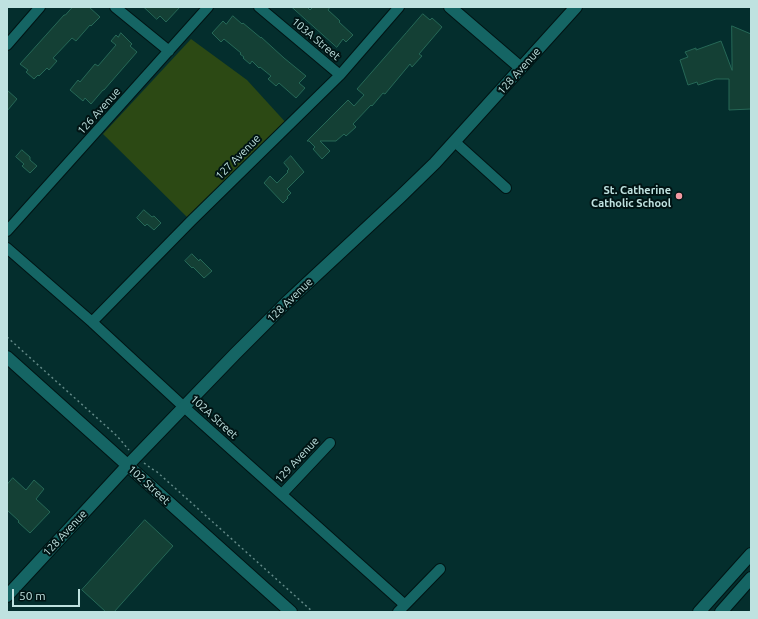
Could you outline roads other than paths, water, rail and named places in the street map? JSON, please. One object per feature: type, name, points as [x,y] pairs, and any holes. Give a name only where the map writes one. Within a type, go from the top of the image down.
[{"type":"street","points":[[7,45],[40,7]]},
{"type":"street","points":[[115,7],[169,52]]},
{"type":"street","name":"126 Avenue","points":[[7,231],[208,7]]},
{"type":"street","name":"103A Street","points":[[259,7],[340,75]]},
{"type":"street","name":"127 Avenue","points":[[92,322],[191,221],[340,75],[399,7]]},
{"type":"street","points":[[450,7],[521,68]]},
{"type":"street","name":"128 Avenue","points":[[7,596],[132,461],[235,354],[435,163],[576,7]]},
{"type":"street","points":[[455,142],[506,188]]},
{"type":"street","name":"102A Street","points":[[7,248],[92,322],[184,407],[282,494],[402,608]]},
{"type":"street","name":"102 Street","points":[[7,357],[132,461],[291,612]]},
{"type":"street","name":"129 Avenue","points":[[282,494],[330,443]]},
{"type":"street","points":[[699,612],[751,554]]},
{"type":"street","points":[[402,608],[440,569]]},
{"type":"street","points":[[721,612],[750,583]]},
{"type":"place","name":"St. Catherine Catholic School","points":[[679,196]]}]
